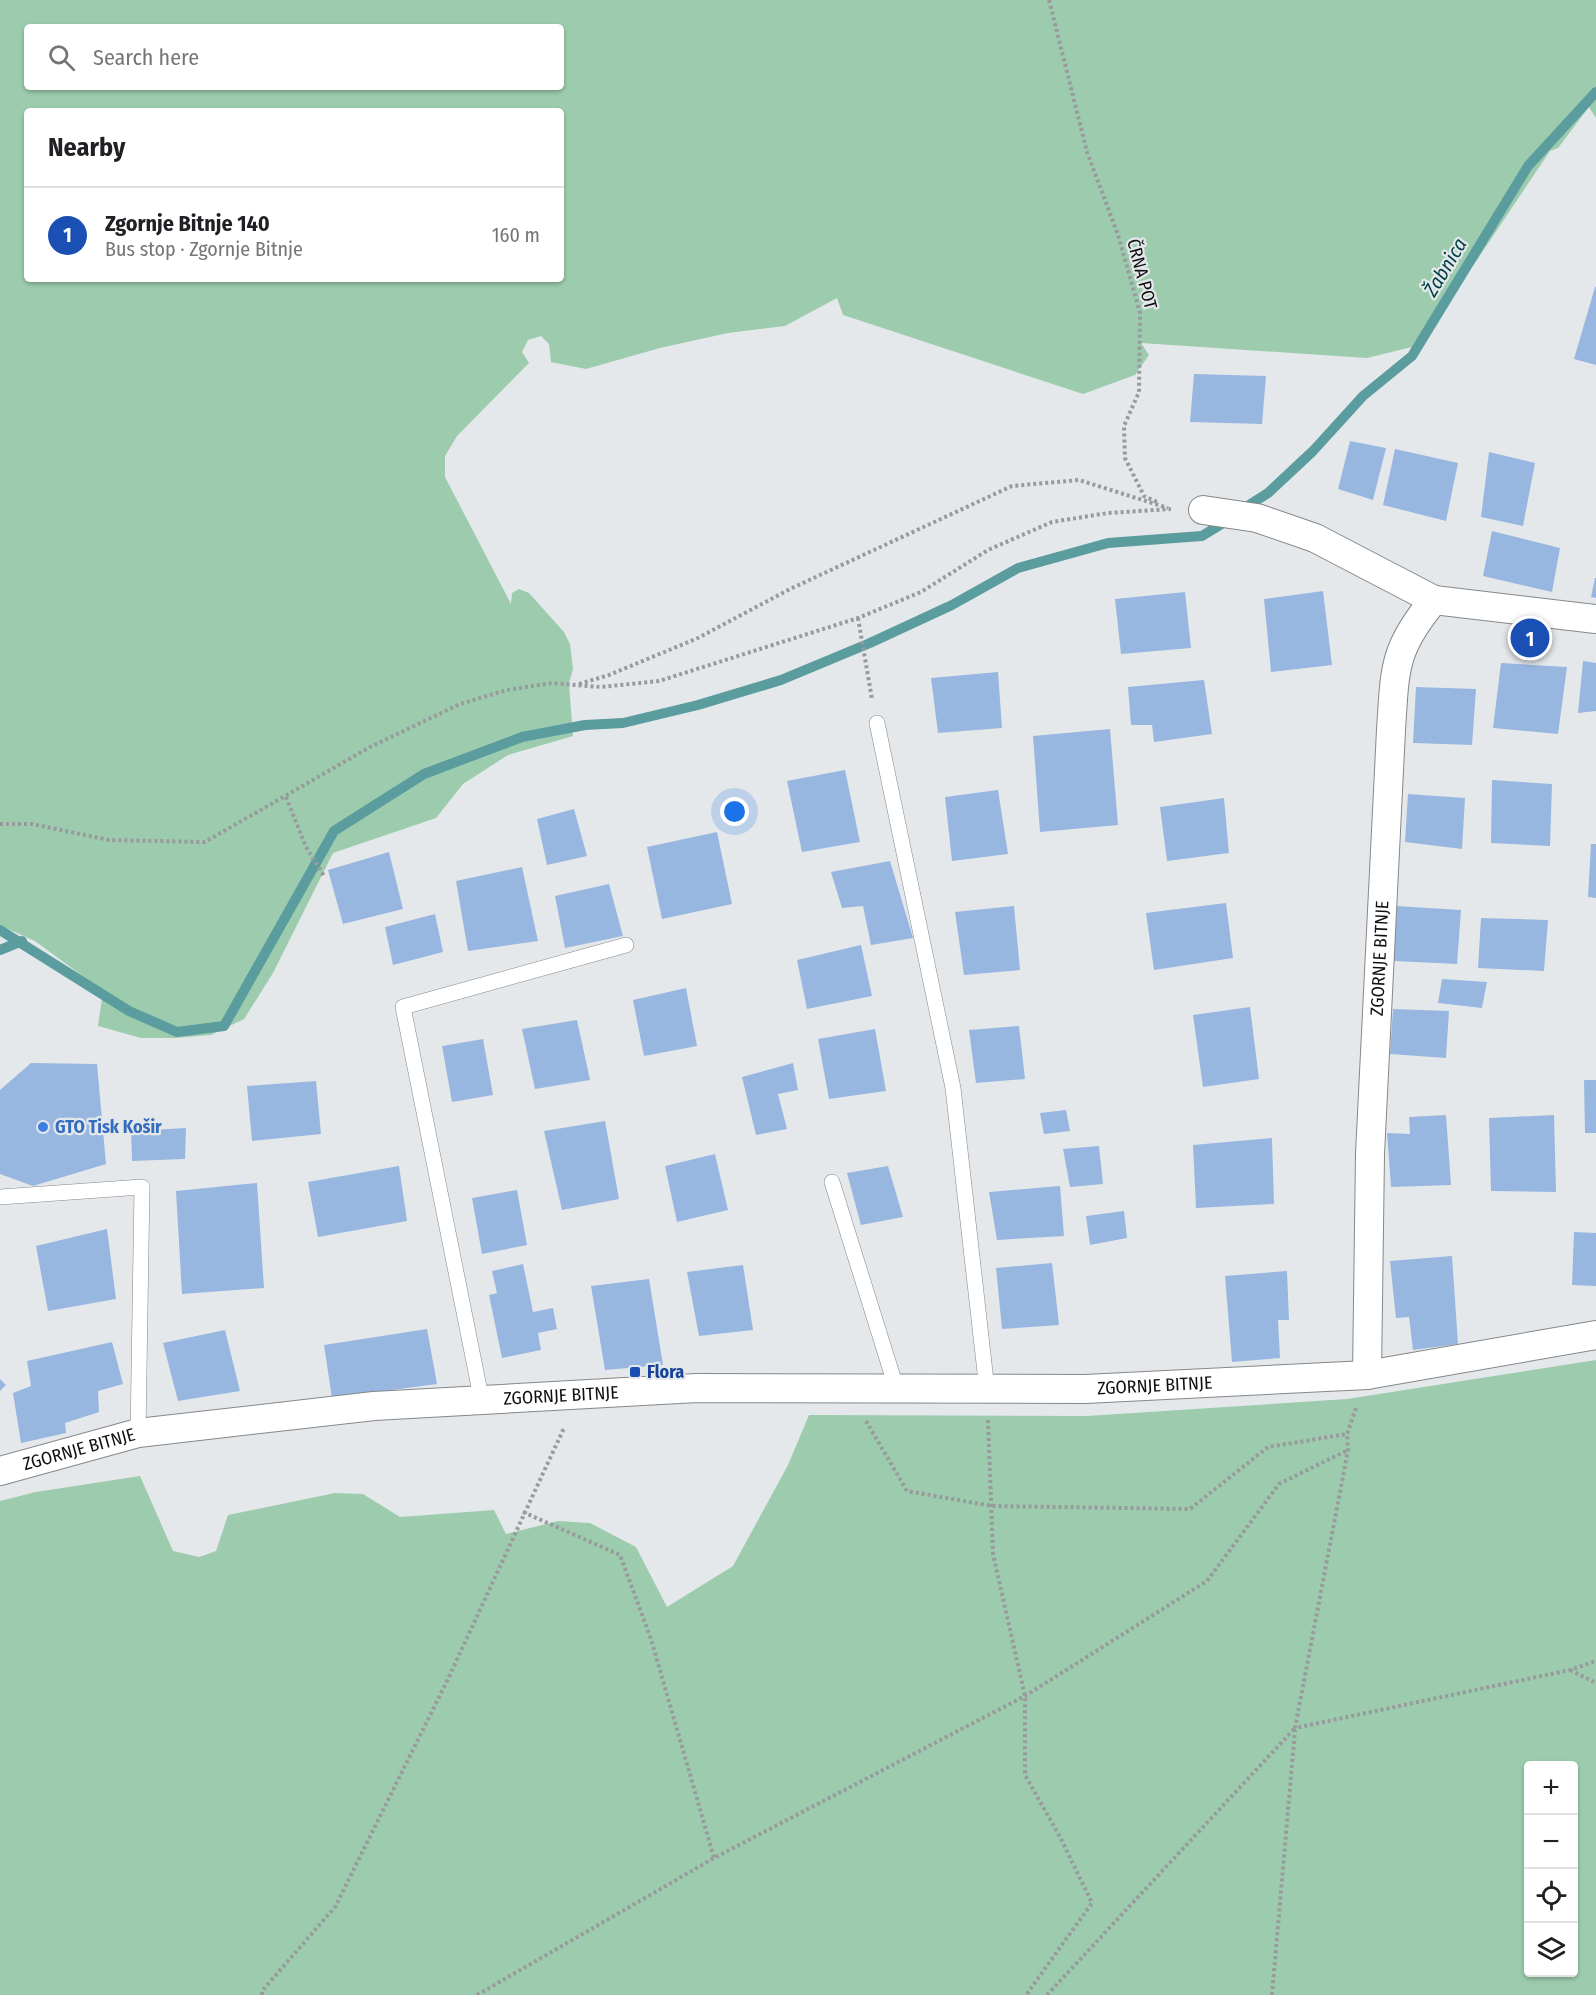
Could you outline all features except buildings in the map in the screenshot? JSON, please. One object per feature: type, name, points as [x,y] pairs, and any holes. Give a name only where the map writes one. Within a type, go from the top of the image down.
[{"type":"street","points":[[1203,510],[1257,518],[1315,538],[1434,600],[1596,619]]},
{"type":"street","name":"ZGORNJE BITNJE","points":[[0,1471],[138,1432],[374,1406],[482,1402],[696,1388],[1085,1389],[1367,1375],[1370,1154],[1394,672],[1403,643],[1434,600]]},
{"type":"street","points":[[1367,1375],[1596,1335]]},
{"type":"lane","points":[[878,723],[952,1088],[987,1390]]},
{"type":"lane","points":[[482,1402],[403,1007],[626,945]]},
{"type":"lane","points":[[832,1182],[896,1387]]},
{"type":"lane","points":[[0,1197],[142,1187],[138,1432]]},
{"type":"path","name":"ČRNA POT","points":[[1049,0],[1087,152],[1118,236],[1140,313],[1138,392],[1124,426],[1125,458],[1144,496],[1172,509],[1203,510]]},
{"type":"path","points":[[575,686],[609,675],[698,638],[790,589],[1012,486],[1079,480],[1172,509]]},
{"type":"path","points":[[0,824],[32,824],[109,840],[205,842],[370,747],[460,704],[507,690],[552,683],[601,687],[659,681],[858,618],[921,592],[988,550],[1052,522],[1108,513],[1172,509]]},
{"type":"path","points":[[858,618],[858,632],[867,675]]},
{"type":"path","points":[[286,797],[306,847],[324,876]]},
{"type":"path","points":[[1272,1995],[1295,1728],[1348,1450],[1347,1434],[1367,1375]]},
{"type":"path","points":[[847,1387],[907,1491],[992,1506],[1190,1509],[1268,1447],[1347,1434]]},
{"type":"path","points":[[987,1390],[993,1554],[1025,1696],[1024,1775],[1060,1837],[1092,1902],[1026,1995]]},
{"type":"path","points":[[261,1994],[335,1907],[448,1679],[523,1512],[580,1395]]},
{"type":"path","points":[[477,1995],[714,1858],[1025,1696],[1207,1581],[1279,1484],[1348,1450]]},
{"type":"path","points":[[523,1512],[620,1555],[651,1639],[714,1858]]},
{"type":"path","points":[[1047,1995],[1295,1728],[1570,1670],[1596,1661]]},
{"type":"path","points":[[1570,1670],[1596,1683]]},
{"type":"green space","points":[[0,0],[1596,0],[1596,118],[1589,107],[1558,148],[1550,151],[1420,345],[1367,358],[1141,343],[1149,355],[1135,375],[1083,394],[843,315],[837,298],[785,326],[728,333],[660,348],[586,369],[551,362],[549,344],[541,336],[528,340],[522,352],[529,363],[457,436],[445,456],[445,477],[511,604],[512,593],[519,589],[529,593],[564,632],[570,644],[573,669],[569,683],[573,736],[508,755],[463,784],[436,818],[333,853],[273,973],[244,1019],[211,1035],[141,1038],[98,1026],[103,991],[35,941],[6,928],[0,930]]},
{"type":"green space","points":[[1596,1360],[1596,1995],[0,1995],[0,1501],[36,1492],[140,1476],[173,1551],[199,1557],[216,1551],[228,1515],[335,1493],[363,1494],[400,1517],[494,1510],[506,1534],[558,1521],[590,1523],[636,1547],[667,1607],[733,1566],[788,1465],[809,1415],[1087,1416],[1347,1399]]},
{"type":"waterway","name":"Žabnica","points":[[1243,509],[1268,493],[1313,451],[1363,396],[1412,356],[1528,166],[1596,92]]},
{"type":"waterway","points":[[0,930],[129,1011],[177,1032],[224,1026],[334,831],[424,774],[522,737],[585,725],[623,723],[698,705],[781,680],[870,643],[952,605],[1018,568],[1108,543],[1202,536],[1228,520]]},
{"type":"waterway","points":[[0,950],[22,941]]},
{"type":"place","name":"Zgornje Bitnje 140","points":[[1530,638]]},
{"type":"place","name":"GTO Tisk Košir","points":[[43,1127]]},
{"type":"place","name":"Flora","points":[[635,1372]]}]
